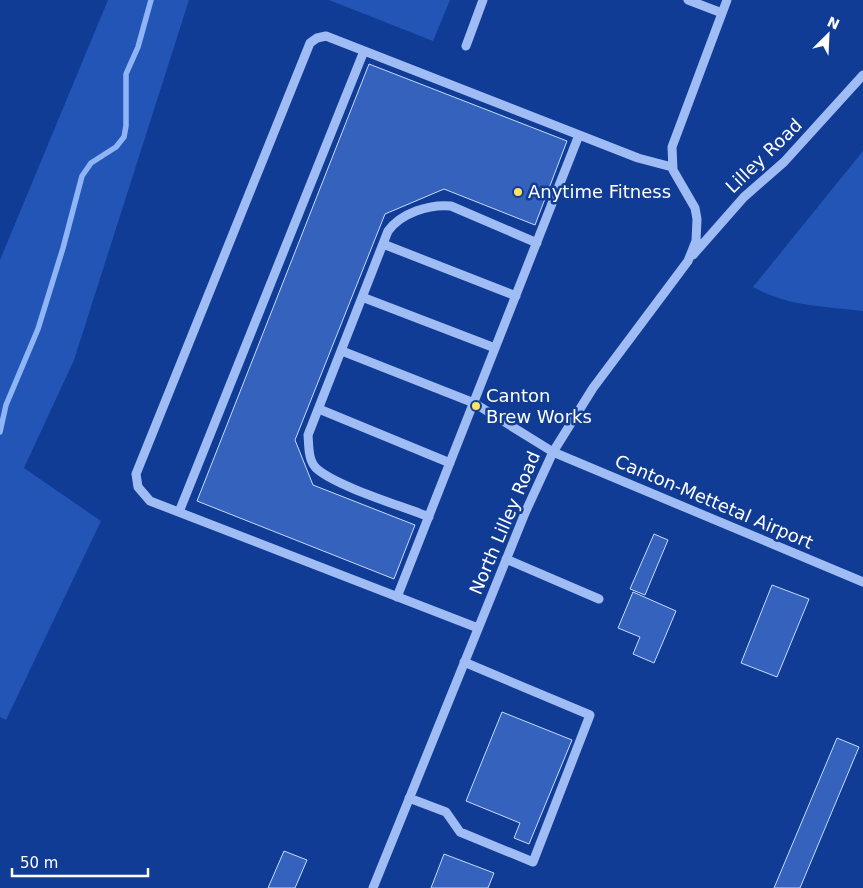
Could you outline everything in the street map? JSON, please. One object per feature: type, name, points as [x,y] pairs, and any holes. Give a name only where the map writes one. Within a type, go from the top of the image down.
[{"type":"street","points":[[466,46],[483,0]]},
{"type":"street","points":[[688,0],[722,14]]},
{"type":"street","points":[[478,628],[150,501],[138,487],[136,474],[139,465],[310,43],[326,36],[638,158],[672,166],[672,147],[727,0]]},
{"type":"street","points":[[180,512],[364,51]]},
{"type":"street","name":"Lilley Road","points":[[688,261],[744,197],[784,162],[863,75]]},
{"type":"street","points":[[397,597],[579,135]]},
{"type":"street","name":"North Lilley Road","points":[[373,888],[506,560],[553,452],[616,354],[688,261],[696,241],[697,219],[690,198],[679,183],[672,166]]},
{"type":"street","points":[[429,517],[333,479],[315,467],[309,454],[308,436],[362,297],[383,244],[395,222],[402,217],[438,205],[450,206],[537,243]]},
{"type":"street","points":[[383,244],[516,296]]},
{"type":"street","points":[[362,297],[495,348]]},
{"type":"street","name":"Canton-Mettetal Airport","points":[[342,351],[474,403],[553,452],[863,582]]},
{"type":"street","points":[[319,409],[450,463]]},
{"type":"street","points":[[506,560],[599,599]]},
{"type":"street","points":[[409,798],[446,812],[460,832],[533,862],[590,715],[464,662]]},
{"type":"shaded area","points":[[108,0],[189,0],[74,360],[24,468],[101,521],[6,720],[0,717],[0,260]]},
{"type":"shaded area","points":[[329,0],[450,0],[433,41]]},
{"type":"shaded area","points":[[863,151],[863,311],[793,302],[767,294],[753,287]]},
{"type":"building","points":[[369,64],[567,141],[535,225],[444,189],[385,214],[295,440],[313,485],[415,525],[394,579],[197,501]]},
{"type":"building","points":[[654,534],[668,540],[645,595],[630,589]]},
{"type":"building","points":[[772,585],[809,599],[777,677],[741,663]]},
{"type":"building","points":[[633,592],[676,611],[654,663],[633,654],[640,637],[618,628]]},
{"type":"building","points":[[502,712],[572,740],[529,844],[514,838],[520,823],[466,801]]},
{"type":"building","points":[[837,738],[859,747],[800,888],[774,888]]},
{"type":"building","points":[[284,851],[307,860],[295,888],[268,888]]},
{"type":"building","points":[[444,854],[494,873],[488,888],[431,888]]},
{"type":"waterway","points":[[0,432],[6,405],[38,329],[63,248],[82,176],[91,163],[116,147],[124,137],[126,126],[126,74],[138,47],[151,0]]},
{"type":"place","name":"Anytime Fitness","points":[[518,192]]},
{"type":"place","name":"Canton Brew Works","points":[[476,406]]}]
